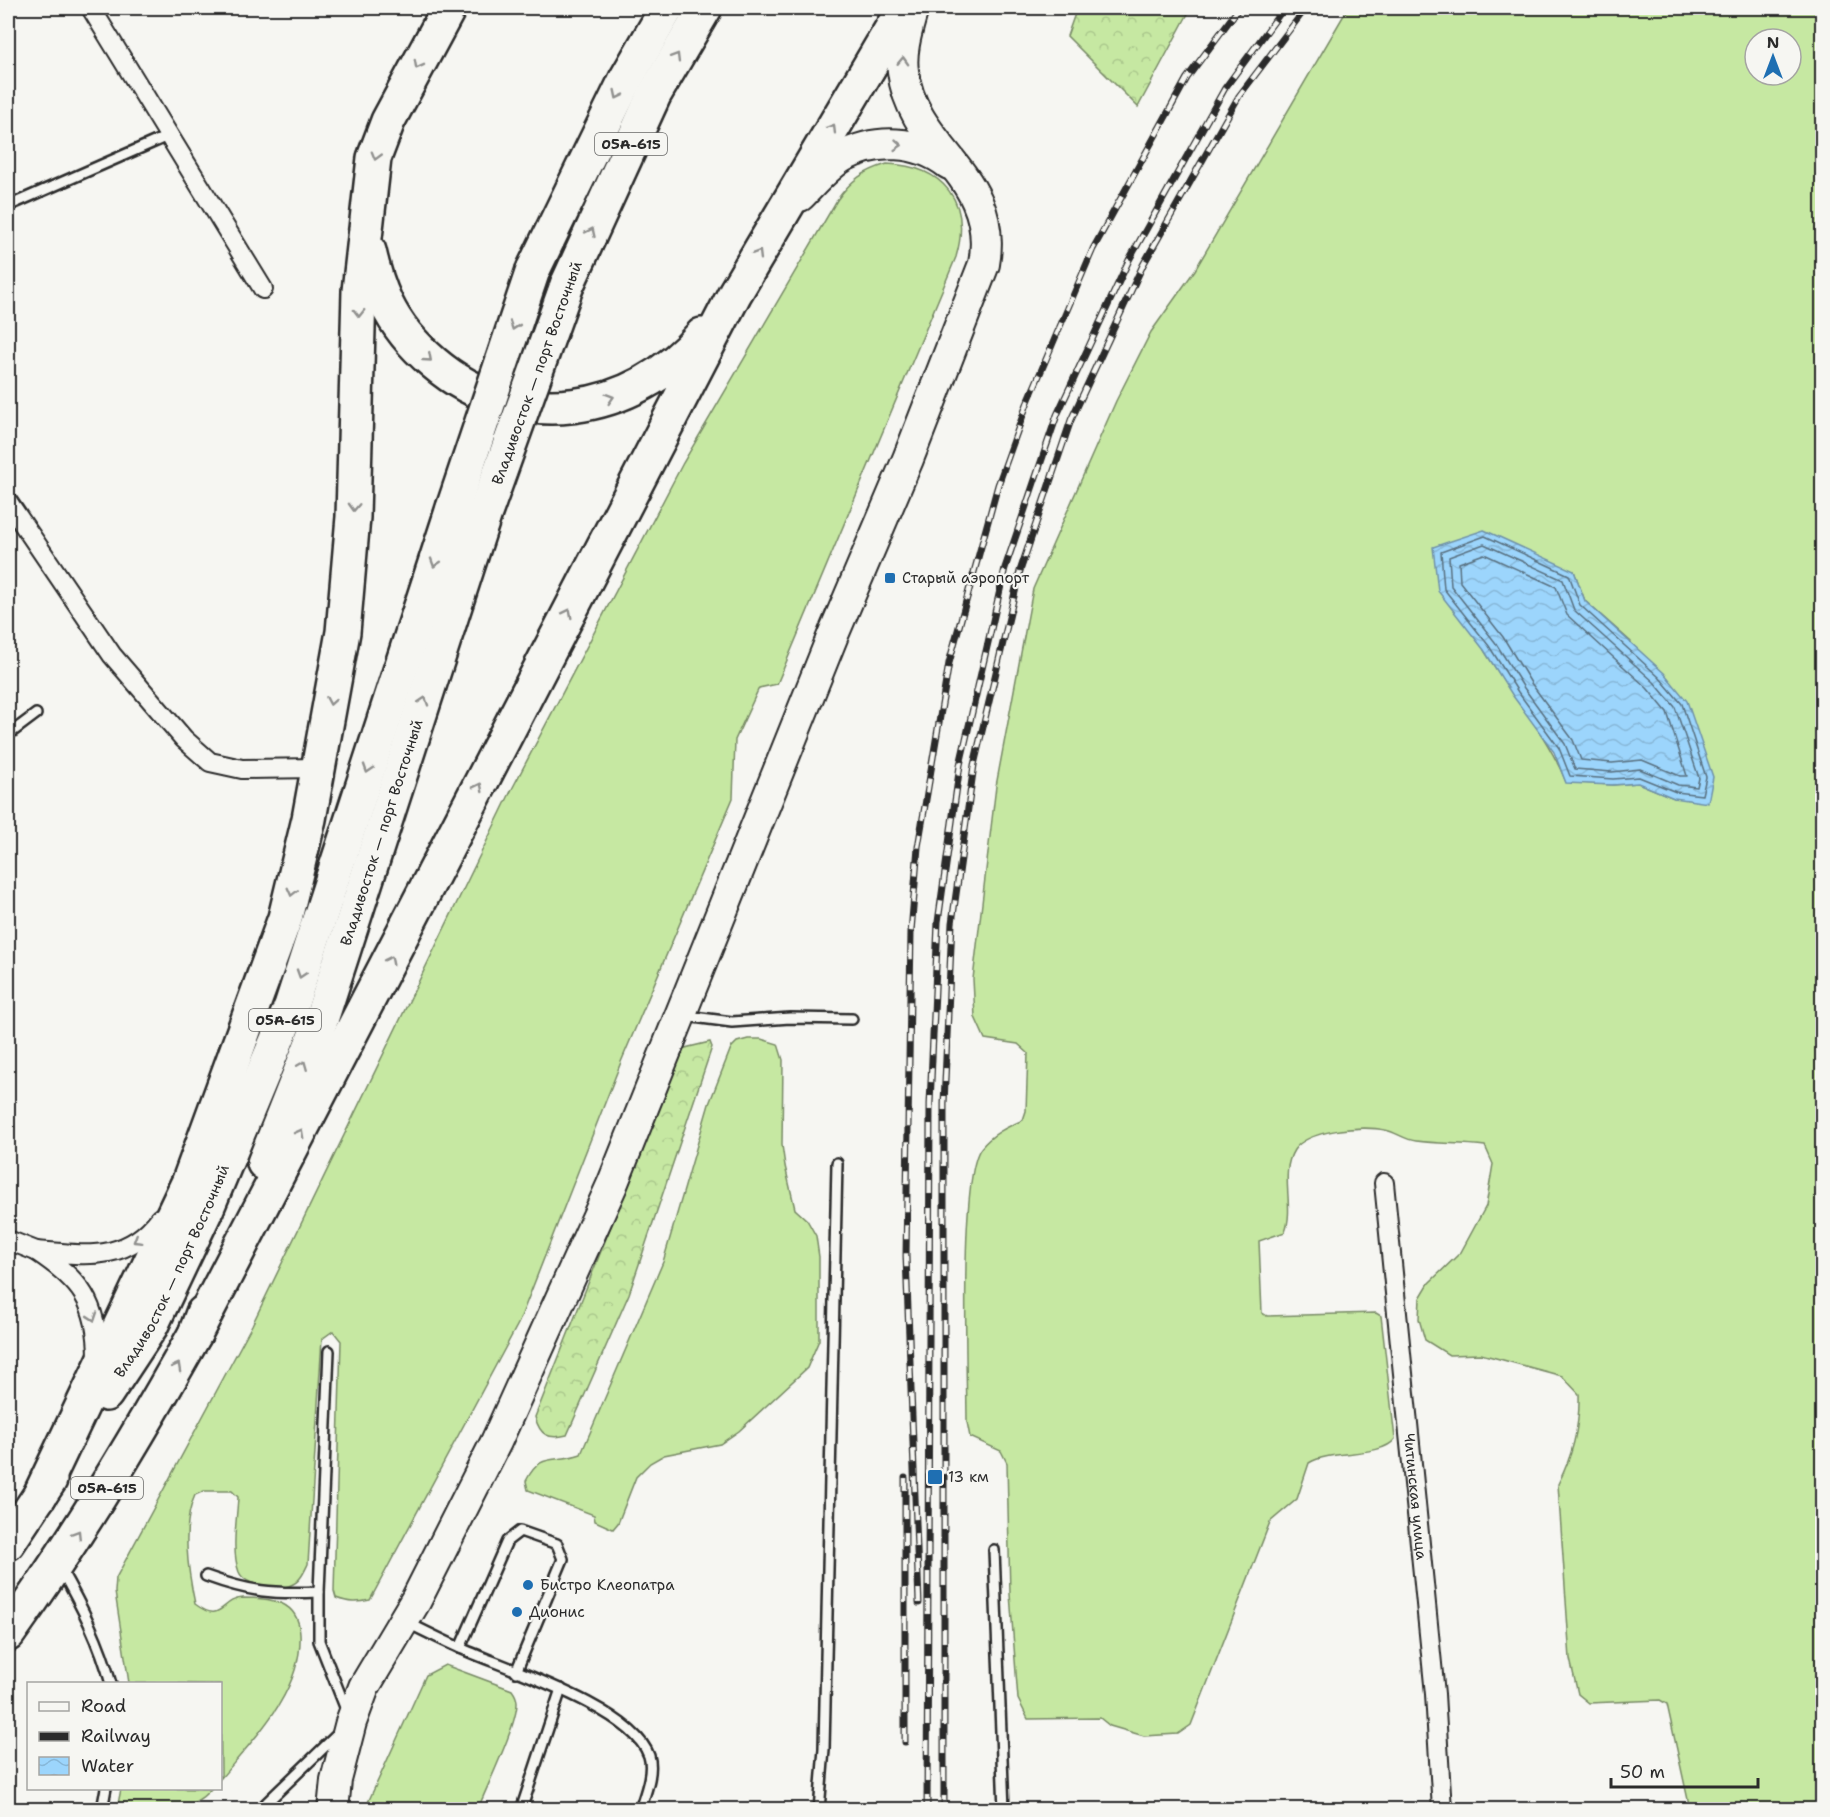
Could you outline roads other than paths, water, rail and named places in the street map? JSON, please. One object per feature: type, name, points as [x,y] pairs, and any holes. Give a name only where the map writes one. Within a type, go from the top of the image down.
[{"type":"highway","points":[[39,1497],[189,1181],[285,918],[309,819],[343,632],[351,540],[359,291],[374,158],[388,121],[449,8]]},
{"type":"highway","name":"Владивосток — порт Восточный","points":[[8,1543],[151,1326],[207,1208],[291,1006],[533,270],[626,79],[668,8]]},
{"type":"highway","name":"Владивосток — порт Восточный","points":[[8,1634],[58,1565],[126,1457],[195,1334],[321,1020],[484,516],[567,285],[654,95],[705,8]]},
{"type":"highway","points":[[195,1334],[735,293],[904,8]]},
{"type":"highway","points":[[369,192],[369,249],[375,278],[386,305],[402,330],[421,352],[443,371],[468,387],[498,399],[529,406],[561,407],[593,403],[624,394],[653,379],[679,360],[735,293]]},
{"type":"main road","points":[[913,8],[903,51],[902,69],[905,85],[911,104],[954,168]]},
{"type":"main road","points":[[333,1809],[336,1780],[351,1722],[364,1687],[404,1620],[496,1442],[612,1185],[833,635],[908,459],[984,264],[987,234],[983,212],[974,190],[942,158],[914,147],[884,144],[869,146],[841,158],[781,215]]},
{"type":"street","points":[[91,8],[171,135],[263,289]]},
{"type":"street","points":[[8,502],[112,656],[184,739],[210,762],[242,769],[318,768]]},
{"type":"street","points":[[36,1251],[93,1256],[138,1241],[152,1228],[189,1181]]},
{"type":"street","name":"Читинская улица","points":[[1384,1183],[1435,1694],[1442,1809]]},
{"type":"street","points":[[8,1240],[36,1251],[66,1271],[82,1291],[93,1314],[98,1335],[98,1371]]},
{"type":"lane","points":[[8,206],[171,135]]},
{"type":"lane","points":[[8,735],[36,714]]},
{"type":"lane","points":[[681,1015],[732,1022],[790,1018],[852,1019]]},
{"type":"lane","points":[[819,1809],[824,1749],[837,1163]]},
{"type":"lane","points":[[259,1809],[351,1722],[320,1641],[319,1592],[329,1351]]},
{"type":"lane","points":[[460,1648],[507,1541],[520,1531],[556,1544],[563,1559],[516,1672]]},
{"type":"lane","points":[[994,1550],[1004,1809]]},
{"type":"lane","points":[[58,1565],[83,1610],[105,1661],[111,1682]]},
{"type":"lane","points":[[206,1576],[241,1589],[273,1594],[319,1592]]},
{"type":"lane","points":[[404,1620],[460,1648],[591,1703],[638,1738],[649,1756],[649,1782],[640,1809]]},
{"type":"lane","points":[[521,1809],[561,1689]]},
{"type":"lane","points":[[102,1809],[106,1790]]},
{"type":"water","points":[[1484,530],[1574,571],[1585,601],[1664,673],[1687,701],[1713,777],[1708,803],[1674,798],[1638,783],[1613,785],[1566,783],[1554,752],[1513,696],[1484,650],[1438,591],[1433,547]]},
{"type":"railway","points":[[919,1603],[906,1256],[911,932],[918,847],[949,663],[998,485],[1027,404],[1093,249],[1187,78],[1239,8]]},
{"type":"railway","points":[[927,1810],[930,1104],[938,922],[960,765],[1005,568],[1057,415],[1129,260],[1225,88],[1284,8]]},
{"type":"railway","points":[[944,1810],[944,1104],[952,923],[974,765],[1020,571],[1071,420],[1143,265],[1239,96],[1306,8]]},
{"type":"railway","points":[[905,1478],[905,1742]]},
{"type":"place","name":"Старый аэропорт","points":[[890,578]]},
{"type":"place","name":"13 км","points":[[935,1477]]},
{"type":"place","name":"Бистро Клеопатра","points":[[528,1585]]},
{"type":"place","name":"Дионис","points":[[517,1612]]}]
